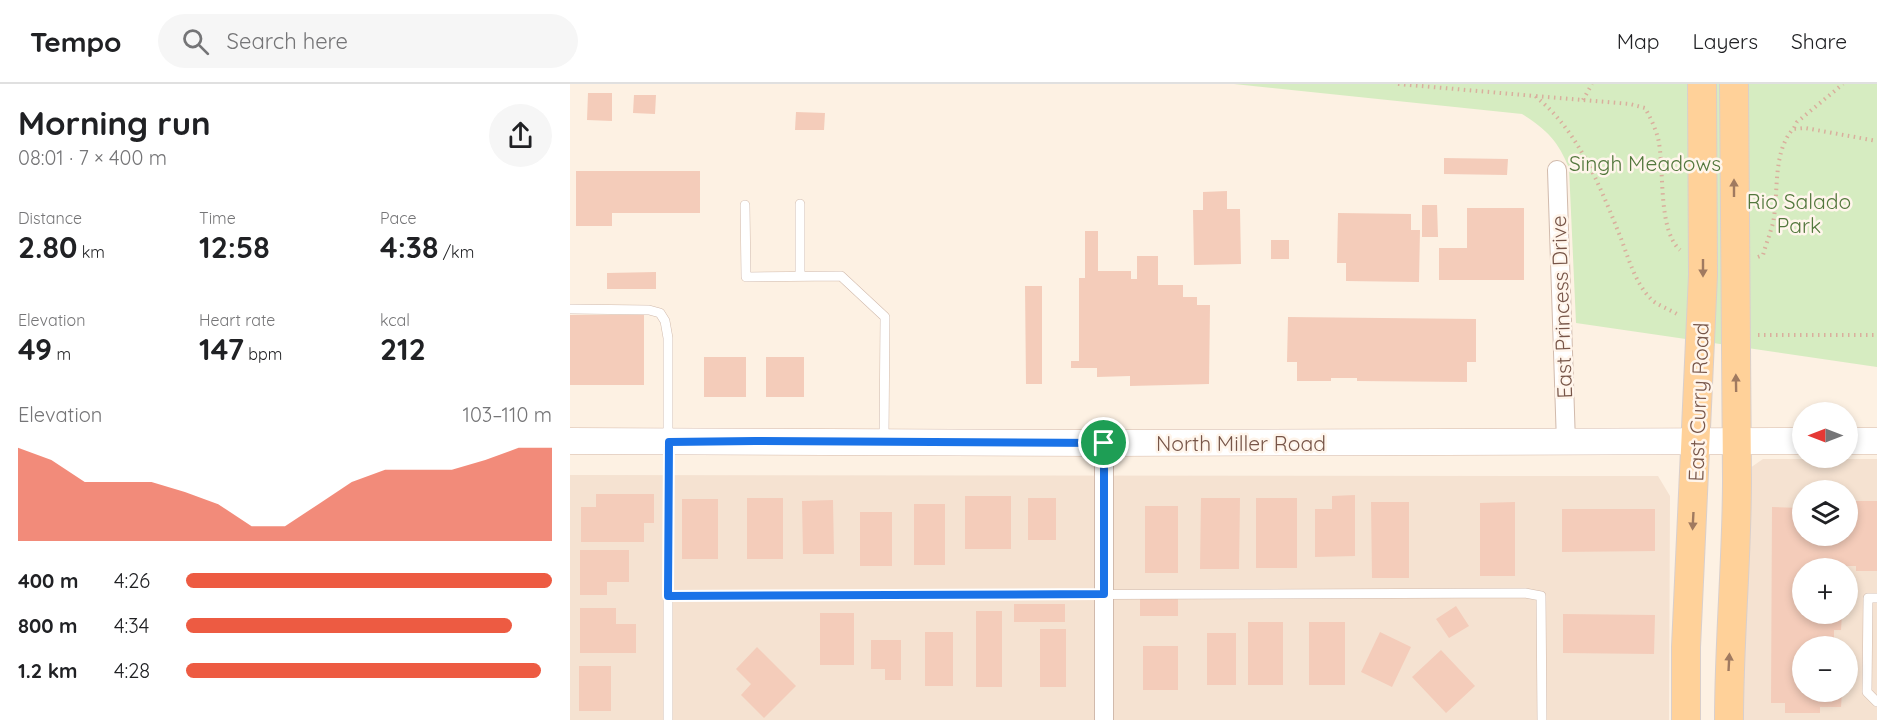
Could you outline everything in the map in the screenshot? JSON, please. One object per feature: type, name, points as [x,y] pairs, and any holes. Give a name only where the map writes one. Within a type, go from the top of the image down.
[{"type":"main road","name":"East Curry Road","points":[[1686,720],[1686,647],[1703,275],[1702,84]]},
{"type":"main road","name":"East Curry Road","points":[[1729,720],[1729,671],[1735,576],[1734,84]]},
{"type":"street","name":"East Princess Drive","points":[[1557,170],[1566,443]]},
{"type":"street","name":"North Miller Road","points":[[570,441],[1566,443],[1792,441]]},
{"type":"street","points":[[1858,441],[1877,441]]},
{"type":"street","points":[[1104,443],[1104,720]]},
{"type":"lane","points":[[800,204],[800,276]]},
{"type":"lane","points":[[745,205],[746,277],[841,276],[885,317],[884,442]]},
{"type":"lane","points":[[570,309],[649,310],[660,313],[665,321],[668,338],[669,442],[668,720]]},
{"type":"lane","points":[[668,596],[1525,593],[1541,596],[1542,720]]},
{"type":"lane","points":[[1877,598],[1868,598],[1872,659],[1868,692],[1877,702]]},
{"type":"path","points":[[1582,100],[1592,84]]},
{"type":"path","points":[[1750,259],[1763,255],[1773,223],[1782,152],[1787,136],[1797,122],[1843,84]]},
{"type":"path","points":[[1535,96],[1645,108],[1652,120],[1658,139],[1665,212],[1673,244],[1681,251],[1687,252]]},
{"type":"path","points":[[1793,129],[1805,128],[1877,141]]},
{"type":"path","points":[[1757,335],[1877,335]]},
{"type":"shaded area","points":[[1763,459],[1792,459],[1792,468],[1858,468],[1858,459],[1877,459],[1877,720],[1739,720],[1750,468]]},
{"type":"shaded area","points":[[570,475],[1658,476],[1670,496],[1669,720],[570,720]]},
{"type":"green space","points":[[1234,84],[1877,84],[1877,367],[1576,323],[1569,168],[1561,150],[1551,137],[1522,114]]},
{"type":"building","points":[[588,93],[612,93],[612,121],[587,120]]},
{"type":"building","points":[[634,95],[656,95],[655,114],[633,113]]},
{"type":"building","points":[[796,112],[825,113],[824,130],[795,130]]},
{"type":"building","points":[[1444,158],[1508,159],[1507,175],[1444,174]]},
{"type":"building","points":[[576,171],[700,171],[700,213],[612,213],[612,226],[576,226]]},
{"type":"building","points":[[1227,191],[1227,209],[1240,209],[1241,264],[1194,265],[1193,210],[1203,210],[1203,192]]},
{"type":"building","points":[[1422,205],[1437,205],[1438,237],[1422,237]]},
{"type":"building","points":[[1467,208],[1524,208],[1524,280],[1439,280],[1439,248],[1467,248]]},
{"type":"building","points":[[1338,213],[1411,214],[1411,230],[1420,230],[1419,282],[1346,281],[1346,263],[1337,263]]},
{"type":"building","points":[[1085,231],[1098,231],[1098,271],[1131,271],[1131,279],[1137,279],[1137,256],[1158,256],[1158,285],[1183,285],[1183,297],[1197,297],[1197,305],[1210,305],[1209,384],[1130,386],[1130,376],[1097,377],[1097,368],[1071,368],[1071,361],[1079,361],[1079,278],[1085,278]]},
{"type":"building","points":[[1271,240],[1289,240],[1289,259],[1271,259]]},
{"type":"building","points":[[656,272],[656,289],[607,289],[607,273]]},
{"type":"building","points":[[1025,286],[1042,286],[1042,384],[1026,384]]},
{"type":"building","points":[[570,315],[644,315],[644,385],[570,385]]},
{"type":"building","points":[[1288,317],[1476,319],[1476,362],[1467,362],[1467,382],[1357,381],[1357,378],[1297,381],[1297,362],[1287,362]]},
{"type":"building","points":[[704,357],[746,357],[746,397],[704,397]]},
{"type":"building","points":[[766,357],[804,357],[804,397],[766,397]]},
{"type":"building","points":[[596,494],[654,494],[654,523],[644,523],[644,542],[581,542],[581,507],[596,507]]},
{"type":"building","points":[[1355,495],[1355,556],[1315,557],[1315,509],[1332,509],[1332,496]]},
{"type":"building","points":[[965,496],[1011,496],[1011,549],[965,549]]},
{"type":"building","points":[[747,498],[783,498],[783,559],[747,559]]},
{"type":"building","points":[[1028,498],[1056,498],[1056,540],[1028,540]]},
{"type":"building","points":[[1201,498],[1240,498],[1239,569],[1200,569]]},
{"type":"building","points":[[1256,498],[1297,498],[1297,568],[1256,568]]},
{"type":"building","points":[[682,499],[718,499],[718,559],[682,559]]},
{"type":"building","points":[[833,500],[834,554],[803,554],[802,501]]},
{"type":"building","points":[[1858,501],[1877,501],[1877,571],[1858,571],[1858,558],[1792,558],[1792,624],[1841,624],[1841,630],[1834,630],[1834,636],[1792,636],[1792,702],[1841,702],[1841,707],[1820,707],[1820,713],[1785,713],[1785,703],[1771,703],[1772,507],[1792,508],[1792,546],[1858,546]]},
{"type":"building","points":[[1371,502],[1409,502],[1409,578],[1372,578]]},
{"type":"building","points":[[1515,502],[1515,576],[1480,576],[1480,503]]},
{"type":"building","points":[[914,504],[945,504],[945,565],[914,565]]},
{"type":"building","points":[[1145,506],[1178,506],[1178,573],[1145,573]]},
{"type":"building","points":[[1562,509],[1655,509],[1655,551],[1562,552]]},
{"type":"building","points":[[860,512],[892,512],[892,566],[860,566]]},
{"type":"building","points":[[580,550],[629,550],[629,582],[607,582],[607,595],[580,595]]},
{"type":"building","points":[[1140,599],[1178,599],[1178,616],[1140,616]]},
{"type":"building","points":[[1014,604],[1065,604],[1065,622],[1014,622]]},
{"type":"building","points":[[1456,606],[1469,626],[1449,638],[1436,619]]},
{"type":"building","points":[[580,608],[616,608],[616,624],[636,624],[636,653],[580,653]]},
{"type":"building","points":[[976,611],[1002,611],[1002,687],[976,687]]},
{"type":"building","points":[[820,613],[854,613],[854,665],[820,665]]},
{"type":"building","points":[[1563,614],[1655,615],[1654,654],[1563,653]]},
{"type":"building","points":[[1248,622],[1283,622],[1283,685],[1248,685]]},
{"type":"building","points":[[1309,622],[1345,622],[1345,685],[1309,685]]},
{"type":"building","points":[[1040,629],[1066,629],[1066,687],[1040,687]]},
{"type":"building","points":[[925,632],[953,632],[953,686],[925,686]]},
{"type":"building","points":[[1380,632],[1411,647],[1392,687],[1361,672]]},
{"type":"building","points":[[1207,633],[1236,633],[1236,685],[1207,685]]},
{"type":"building","points":[[871,640],[901,640],[901,680],[885,680],[885,669],[871,669]]},
{"type":"building","points":[[1143,646],[1178,646],[1178,690],[1143,690]]},
{"type":"building","points":[[757,647],[796,686],[764,718],[741,695],[751,684],[736,669]]},
{"type":"building","points":[[1441,650],[1475,686],[1446,713],[1412,677]]},
{"type":"building","points":[[579,666],[611,666],[611,711],[579,711]]},
{"type":"route","points":[[669,442],[1104,443],[1104,594],[668,596],[669,442]]},
{"type":"park label","name":"Singh Meadows","points":[[1645,163]]},
{"type":"park label","name":"Rio Salado Park","points":[[1799,213]]}]
